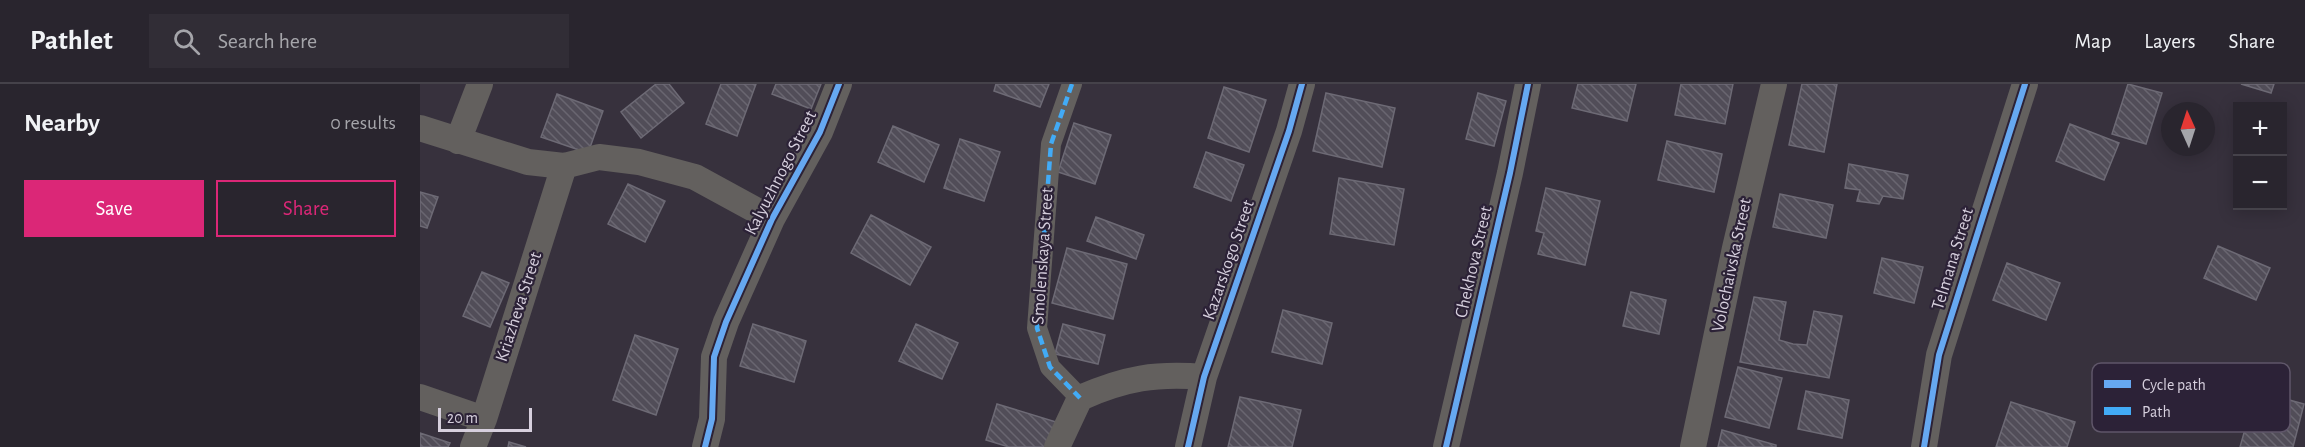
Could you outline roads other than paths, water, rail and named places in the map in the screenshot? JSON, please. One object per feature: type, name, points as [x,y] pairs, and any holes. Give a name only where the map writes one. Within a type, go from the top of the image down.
[{"type":"street","points":[[458,141],[480,84]]},
{"type":"street","name":"Kalyuzhnogo Street","points":[[705,447],[712,419],[714,357],[726,322],[772,219],[820,132],[839,84]]},
{"type":"street","name":"Smolenskaya Street","points":[[1072,84],[1051,144],[1037,328],[1050,367],[1080,398]]},
{"type":"street","name":"Kazarskogo Street","points":[[1188,447],[1204,377],[1289,131],[1302,84]]},
{"type":"street","name":"Chekhova Street","points":[[1446,447],[1510,173],[1528,84]]},
{"type":"street","name":"Volochaivska Street","points":[[1693,447],[1735,248],[1774,84]]},
{"type":"street","name":"Telmana Street","points":[[1924,447],[1939,355],[2025,84]]},
{"type":"street","points":[[420,128],[528,162],[564,166],[599,157],[639,162],[695,177],[772,219]]},
{"type":"street","name":"Kriazheva Street","points":[[473,447],[484,419],[564,166]]},
{"type":"street","points":[[1057,447],[1080,398],[1108,386],[1149,376],[1204,377]]},
{"type":"street","points":[[420,397],[484,419]]}]
